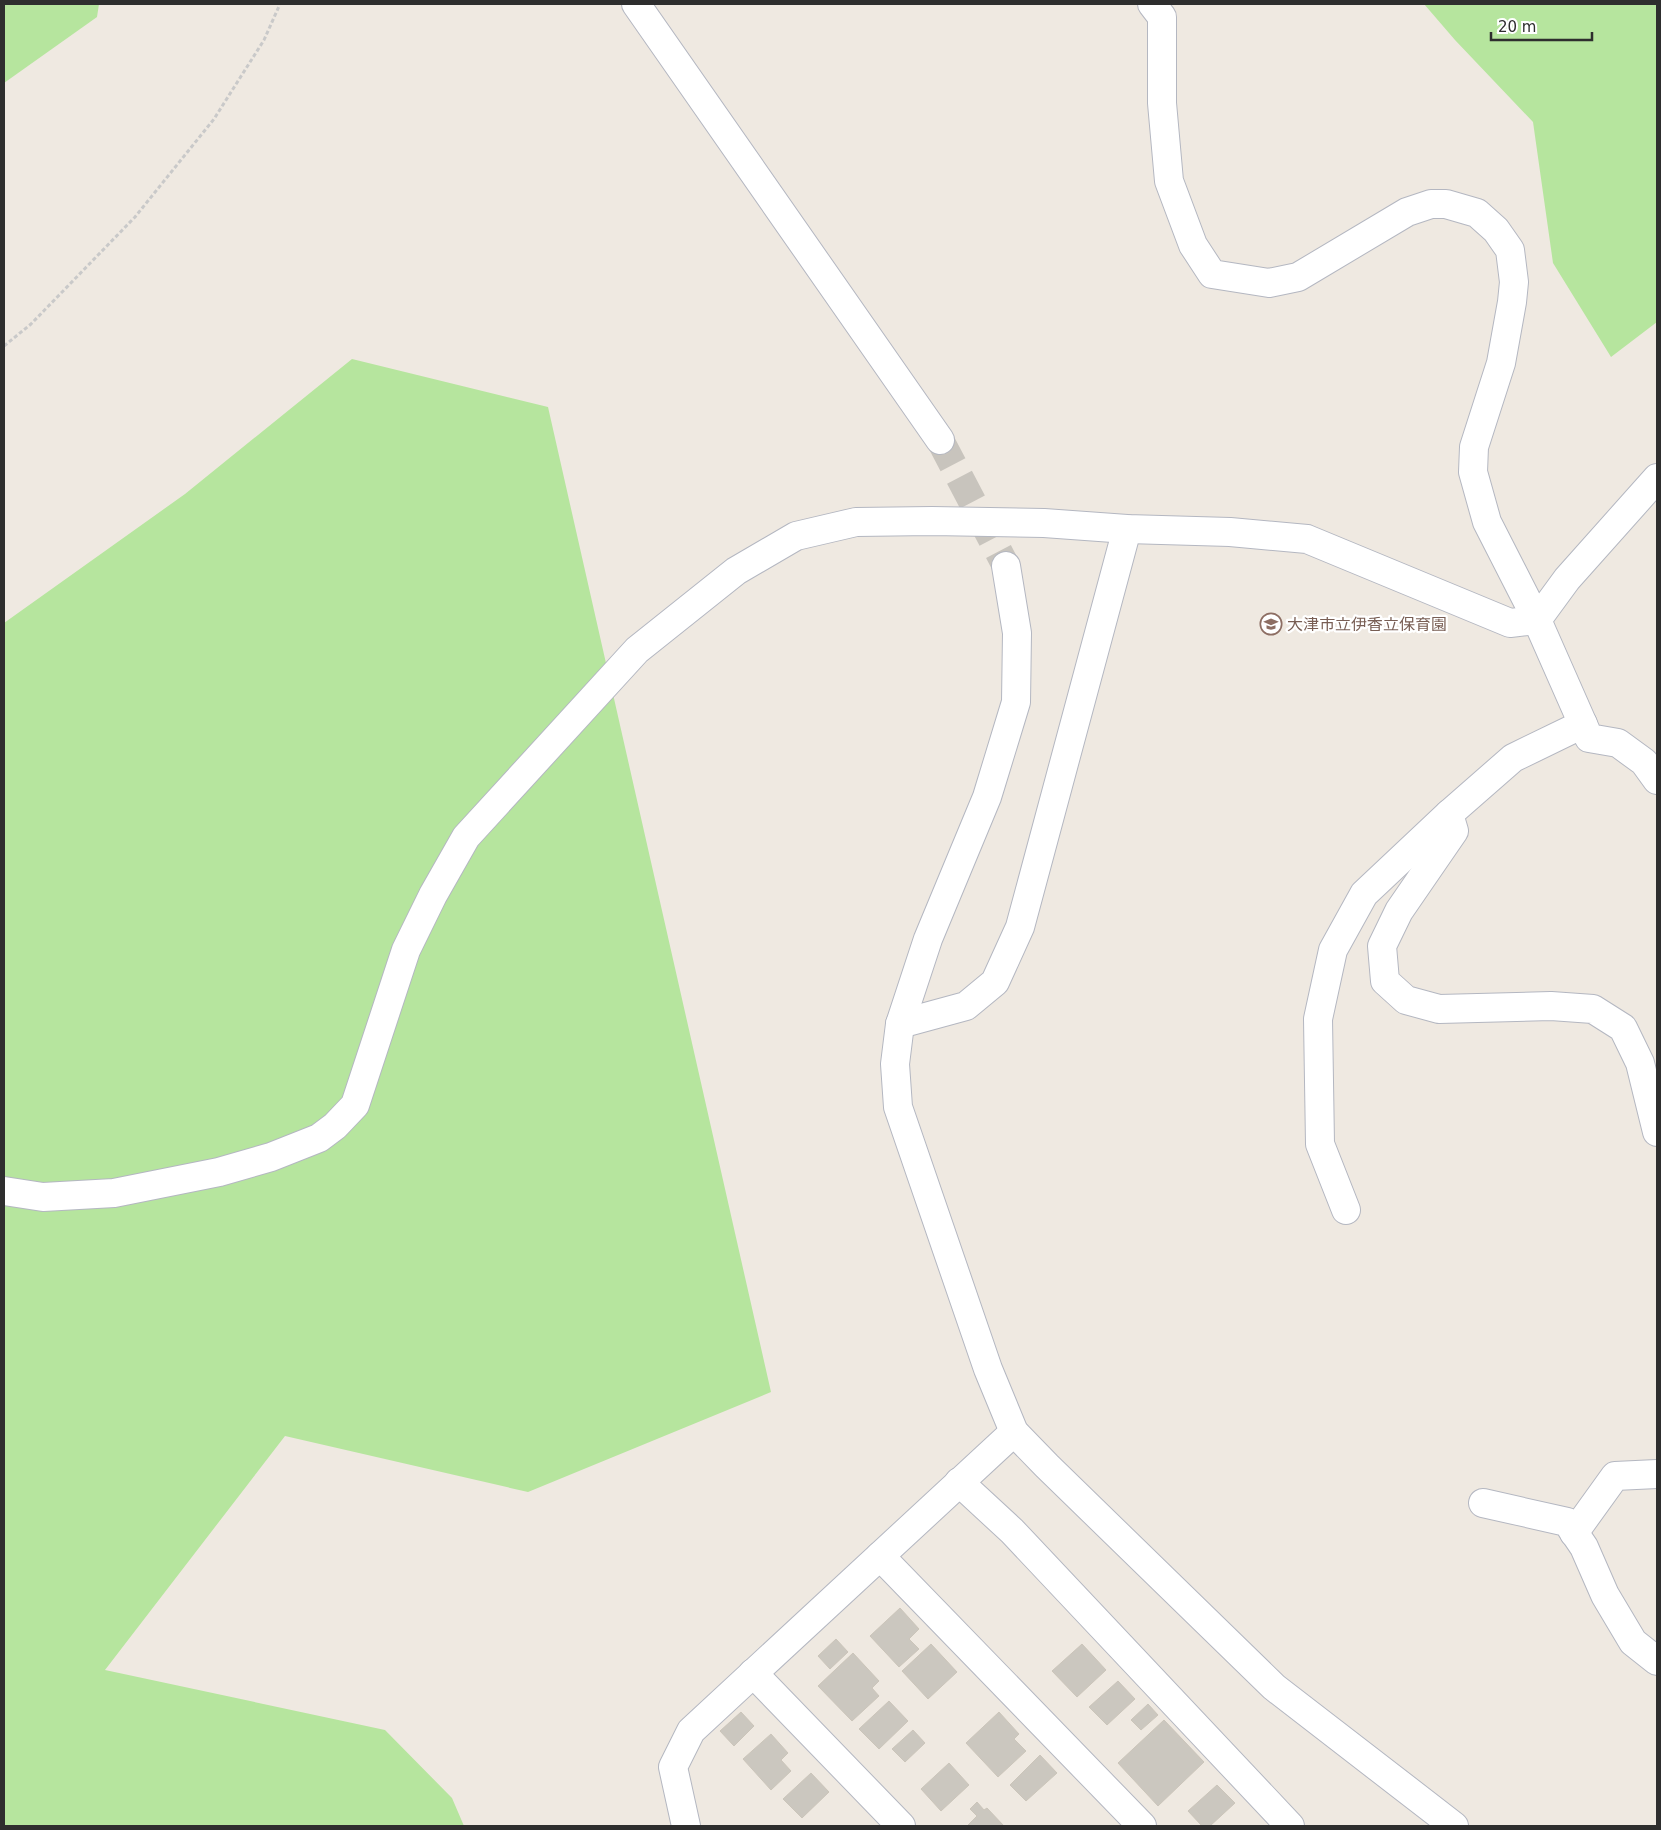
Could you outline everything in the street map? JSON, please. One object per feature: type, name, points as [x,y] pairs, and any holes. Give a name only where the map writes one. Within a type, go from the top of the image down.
[{"type":"street","points":[[636,4],[940,440]]},
{"type":"street","points":[[1152,4],[1162,18],[1162,103],[1169,182],[1193,245],[1212,274],[1269,283],[1298,277],[1407,212],[1431,204],[1446,204],[1477,213],[1496,230],[1510,250],[1514,282],[1512,302],[1501,363],[1474,447],[1473,472],[1487,522],[1537,620],[1589,738],[1618,743],[1644,762],[1657,780]]},
{"type":"street","points":[[4,1191],[43,1197],[114,1193],[219,1172],[272,1157],[319,1138],[335,1126],[355,1105],[406,950],[466,837],[637,650],[736,571],[796,536],[856,522],[1035,523],[1127,529],[1230,532],[1307,539],[1510,624],[1537,620],[1566,579],[1657,478]]},
{"type":"street","points":[[900,1024],[966,1006],[995,982],[1020,927],[1127,529]]},
{"type":"street","points":[[1006,566],[1017,633],[1016,702],[987,797],[928,938],[900,1024],[895,1064],[898,1107],[988,1369],[1014,1432],[1274,1687],[1454,1826]]},
{"type":"street","points":[[1346,1210],[1320,1144],[1318,1018],[1333,950],[1364,894],[1449,814],[1513,758],[1583,724]]},
{"type":"street","points":[[1449,814],[1454,831],[1399,910],[1382,946],[1384,981],[1406,1000],[1439,1009],[1551,1006],[1593,1009],[1623,1028],[1640,1063],[1657,1132]]},
{"type":"street","points":[[686,1826],[673,1767],[691,1731],[1014,1432]]},
{"type":"street","points":[[1574,1533],[1615,1476],[1657,1474]]},
{"type":"street","points":[[959,1482],[1012,1531],[1289,1826]]},
{"type":"street","points":[[1483,1503],[1566,1522],[1584,1547],[1605,1595],[1633,1642],[1657,1661]]},
{"type":"street","points":[[880,1556],[1142,1826]]},
{"type":"street","points":[[753,1673],[901,1826]]},
{"type":"path","points":[[4,346],[31,324],[135,217],[214,119],[264,40],[280,4]]},
{"type":"green space","points":[[4,4],[99,4],[97,17],[4,83]]},
{"type":"green space","points":[[1424,4],[1657,4],[1657,322],[1611,357],[1553,263],[1533,122],[1455,40]]},
{"type":"green space","points":[[352,359],[548,407],[771,1392],[528,1492],[285,1436],[105,1670],[385,1730],[452,1798],[464,1826],[4,1826],[4,623],[185,494]]},
{"type":"building","points":[[900,1608],[919,1629],[909,1639],[919,1649],[899,1667],[870,1636]]},
{"type":"building","points":[[836,1639],[848,1652],[830,1669],[818,1656]]},
{"type":"building","points":[[931,1644],[957,1672],[928,1699],[902,1671]]},
{"type":"building","points":[[1082,1644],[1106,1670],[1077,1697],[1052,1671]]},
{"type":"building","points":[[853,1653],[879,1681],[872,1688],[879,1696],[852,1721],[818,1686]]},
{"type":"building","points":[[1118,1681],[1135,1699],[1107,1725],[1089,1707]]},
{"type":"building","points":[[889,1701],[908,1721],[879,1749],[859,1729]]},
{"type":"building","points":[[1148,1704],[1158,1715],[1141,1730],[1131,1720]]},
{"type":"building","points":[[741,1712],[754,1726],[734,1746],[720,1731]]},
{"type":"building","points":[[999,1712],[1019,1734],[1014,1739],[1026,1751],[998,1777],[966,1743]]},
{"type":"building","points":[[1164,1720],[1204,1762],[1158,1806],[1118,1763]]},
{"type":"building","points":[[913,1730],[925,1743],[905,1762],[892,1749]]},
{"type":"building","points":[[771,1734],[788,1753],[781,1760],[791,1771],[771,1790],[743,1759]]},
{"type":"building","points":[[1040,1755],[1057,1773],[1026,1801],[1010,1785]]},
{"type":"building","points":[[949,1763],[969,1785],[941,1811],[921,1789]]},
{"type":"building","points":[[811,1773],[829,1792],[802,1818],[783,1799]]},
{"type":"building","points":[[1217,1785],[1235,1803],[1210,1826],[1202,1826],[1188,1811]]},
{"type":"building","points":[[977,1802],[984,1810],[987,1808],[1004,1826],[967,1826],[977,1816],[970,1809]]},
{"type":"tunnel","points":[[940,440],[1006,566]]},
{"type":"place","name":"大津市立伊香立保育園","points":[[1271,624]]}]
